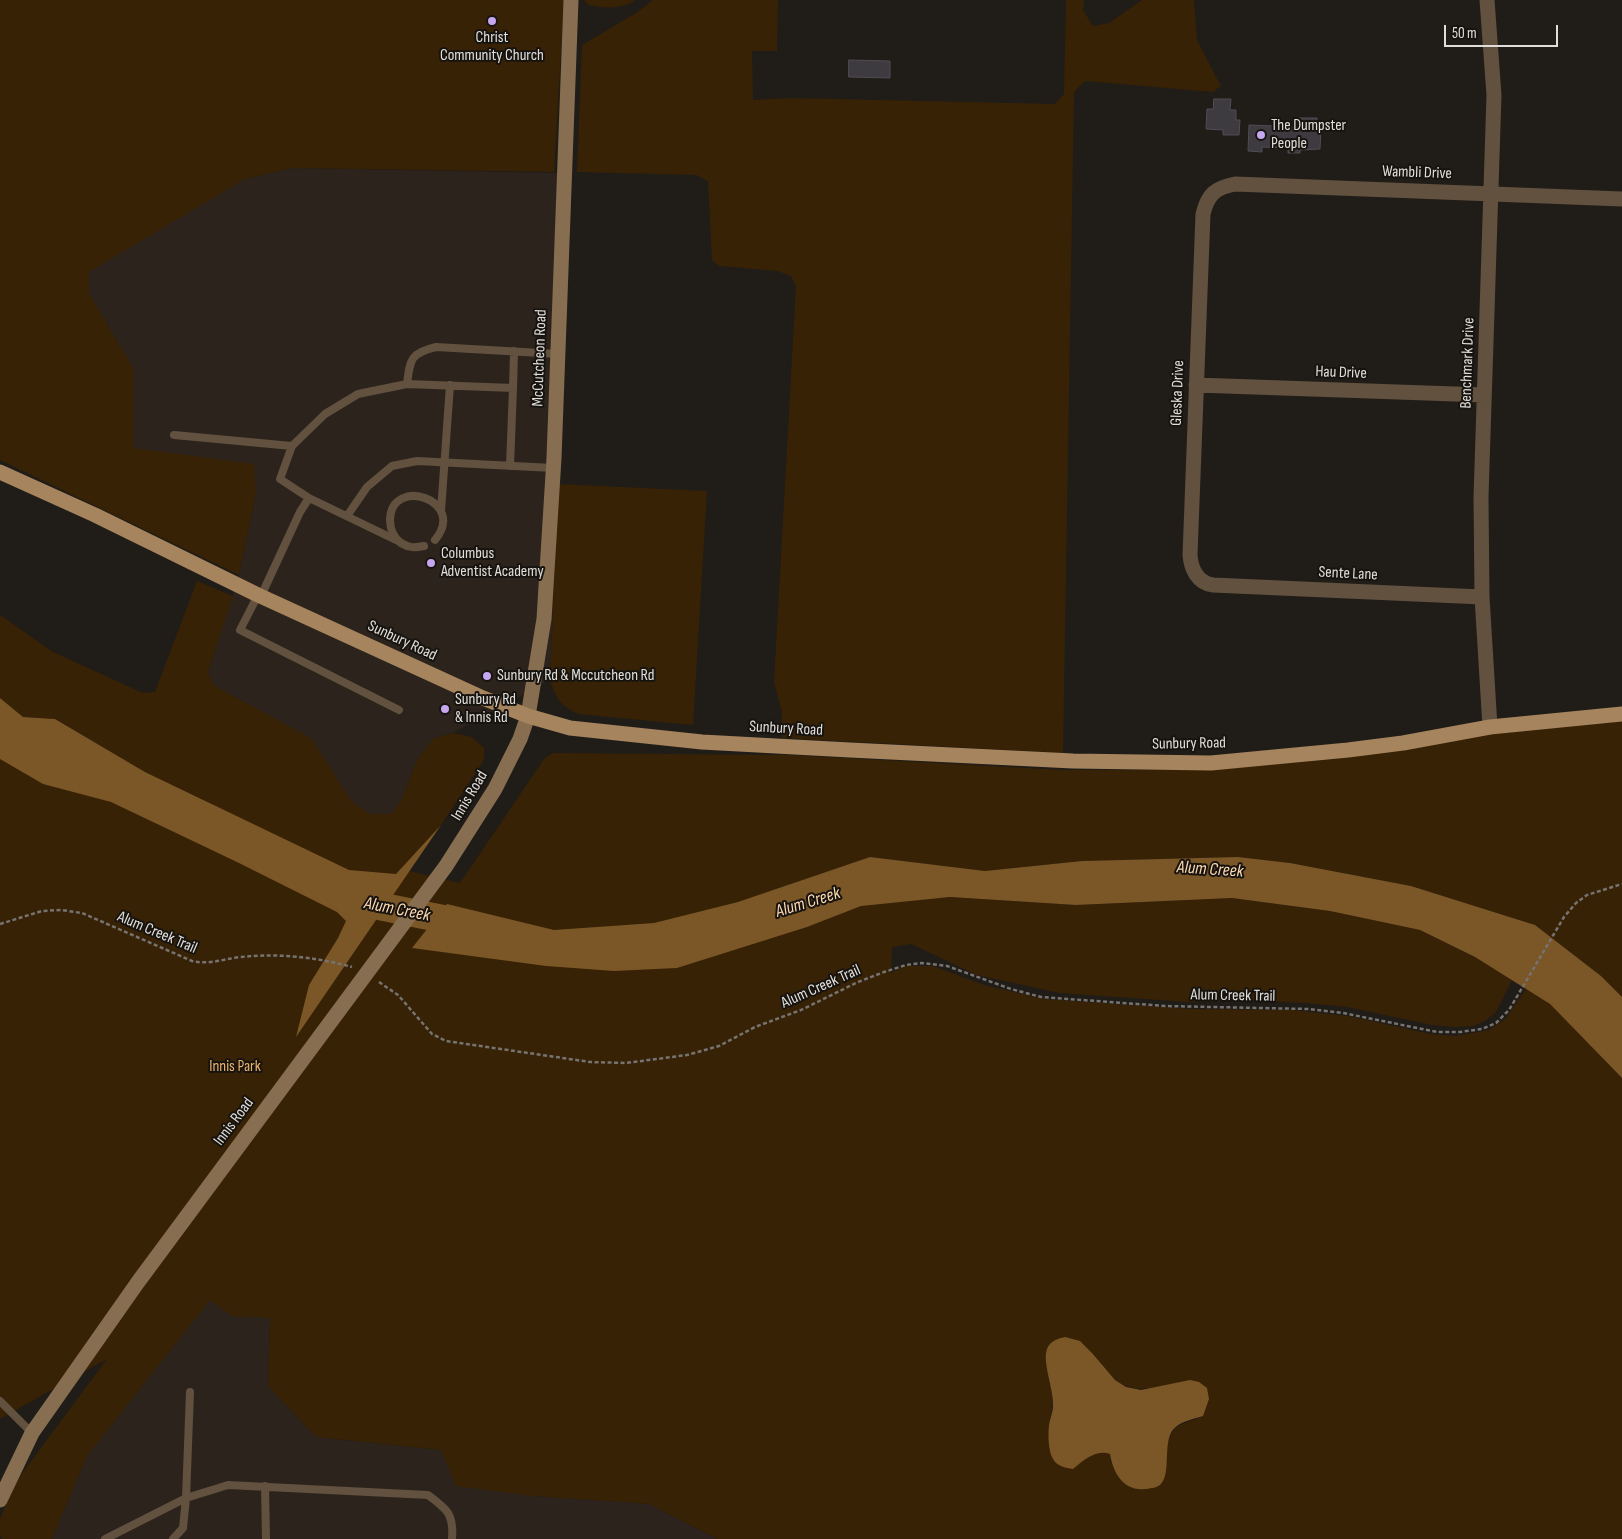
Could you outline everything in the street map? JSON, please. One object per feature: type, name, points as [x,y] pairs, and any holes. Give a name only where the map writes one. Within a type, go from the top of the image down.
[{"type":"main road","name":"McCutcheon Road","points":[[528,716],[544,619],[558,354],[571,0]]},
{"type":"main road","name":"Sunbury Road","points":[[0,472],[95,515],[259,596],[482,698],[528,716],[570,728],[702,742],[1073,761],[1211,762],[1348,750],[1403,743],[1490,727],[1622,714]]},
{"type":"main road","name":"Innis Road","points":[[0,1500],[32,1433],[138,1282],[446,866],[481,813],[512,757],[528,716]]},
{"type":"street","name":"Benchmark Drive","points":[[1487,0],[1494,95],[1481,497],[1482,597],[1490,727]]},
{"type":"street","name":"Wambli Drive","points":[[1213,192],[1223,186],[1235,184],[1622,199]]},
{"type":"street","name":"Gleska Drive","points":[[1213,192],[1206,202],[1203,214],[1190,555],[1191,567],[1198,577],[1213,585]]},
{"type":"street","name":"Hau Drive","points":[[1196,384],[1484,395]]},
{"type":"street","name":"Sente Lane","points":[[1213,585],[1482,597]]},
{"type":"lane","points":[[407,384],[410,360],[423,350],[436,347],[558,354]]},
{"type":"lane","points":[[510,466],[514,351]]},
{"type":"lane","points":[[424,546],[414,548],[405,545],[309,498],[280,479],[292,446],[325,414],[358,394],[407,384],[513,388]]},
{"type":"lane","points":[[435,540],[441,530],[442,522],[441,513],[450,385]]},
{"type":"lane","points":[[174,434],[292,446]]},
{"type":"lane","points":[[347,516],[367,487],[392,466],[417,461],[553,468]]},
{"type":"lane","points":[[398,541],[393,534],[390,517],[393,508],[398,502],[414,495],[423,496],[431,499],[441,513]]},
{"type":"lane","points":[[309,498],[240,630],[399,710]]},
{"type":"lane","points":[[173,1539],[183,1528],[190,1392]]},
{"type":"lane","points":[[0,1401],[32,1433]]},
{"type":"lane","points":[[105,1539],[186,1498],[228,1484],[428,1495],[445,1507],[453,1526],[452,1539]]},
{"type":"lane","points":[[266,1486],[266,1539]]},
{"type":"path","name":"Alum Creek Trail","points":[[376,980],[398,995],[432,1034],[446,1041],[590,1062],[626,1062],[687,1055],[719,1046],[755,1027],[801,1010],[858,982],[906,964],[922,963],[947,966],[1011,989],[1041,997],[1165,1006],[1308,1009],[1343,1013],[1437,1032],[1460,1032],[1482,1029],[1496,1023],[1509,1010],[1564,917],[1576,903],[1587,895],[1622,884]]},
{"type":"path","name":"Alum Creek Trail","points":[[0,924],[42,911],[61,910],[82,913],[192,961],[205,964],[240,957],[277,955],[305,957],[351,967],[359,971]]},
{"type":"shaded area","points":[[293,168],[563,173],[558,484],[550,680],[453,733],[434,738],[417,760],[401,801],[391,814],[370,814],[352,802],[311,738],[213,685],[208,672],[239,575],[256,493],[134,448],[134,370],[89,293],[88,272],[245,179]]},
{"type":"shaded area","points":[[210,1300],[232,1316],[270,1317],[268,1386],[316,1437],[441,1450],[533,1496],[649,1504],[718,1539],[52,1539],[87,1456]]},
{"type":"green space","points":[[0,0],[564,0],[554,172],[293,168],[245,179],[89,272],[89,293],[134,370],[134,448],[254,464],[256,493],[239,575],[0,460]]},
{"type":"green space","points":[[584,0],[635,0],[619,7],[600,7],[588,5]]},
{"type":"green space","points":[[653,0],[778,0],[777,51],[752,51],[753,100],[791,98],[1055,104],[1064,94],[1066,0],[1084,0],[1083,10],[1093,26],[1109,23],[1142,0],[1194,0],[1197,40],[1221,86],[1213,92],[1085,81],[1074,92],[1063,753],[782,738],[782,712],[774,682],[796,286],[791,276],[777,271],[719,266],[712,260],[708,181],[696,175],[577,172],[582,45],[636,13]]},
{"type":"green space","points":[[558,484],[707,491],[693,725],[578,714],[567,708],[554,692],[550,680]]},
{"type":"green space","name":"Innis Park","points":[[197,581],[233,596],[208,672],[213,685],[311,738],[352,802],[370,814],[391,814],[401,801],[417,760],[434,738],[453,733],[472,737],[484,748],[484,760],[441,825],[401,869],[460,883],[544,759],[553,753],[791,755],[1062,770],[1191,770],[1529,729],[1622,721],[1622,997],[1601,976],[1535,925],[1411,886],[1290,863],[1238,857],[1082,861],[985,871],[870,857],[780,888],[895,902],[950,897],[1077,905],[1232,898],[1330,911],[1420,930],[1475,957],[1512,980],[1496,1012],[1485,1021],[1473,1026],[1454,1027],[1432,1025],[1347,1007],[1304,1003],[1246,1000],[1187,1002],[1059,993],[977,975],[911,944],[892,947],[891,973],[904,966],[933,966],[984,985],[1044,999],[1191,1009],[1292,1010],[1348,1016],[1431,1034],[1456,1036],[1489,1030],[1505,1019],[1526,989],[1550,1004],[1622,1078],[1622,1539],[718,1539],[649,1504],[533,1496],[456,1486],[441,1450],[316,1437],[268,1386],[270,1318],[232,1316],[210,1300],[87,1456],[52,1539],[2,1539],[0,1535],[0,1519],[14,1484],[107,1359],[0,1419],[0,723],[214,805],[145,772],[55,719],[23,717],[0,698],[0,615],[53,652],[143,693],[155,692]],"holes":[[[1092,1353],[1113,1377],[1126,1386],[1145,1389],[1158,1387],[1203,1416],[1177,1427],[1170,1436],[1166,1453],[1111,1463],[1110,1454],[1099,1453],[1090,1456],[1073,1469],[1049,1426],[1052,1393],[1046,1360]]]},
{"type":"water","points":[[0,698],[23,717],[55,719],[145,772],[349,870],[396,874],[441,825],[296,1037],[309,985],[338,938],[346,921],[337,912],[111,802],[43,784],[0,759]]},
{"type":"water","points":[[870,857],[985,871],[1082,861],[1238,857],[1290,863],[1411,886],[1535,925],[1601,976],[1622,997],[1622,1078],[1550,1004],[1475,957],[1420,930],[1330,911],[1232,898],[1076,905],[950,897],[861,906],[807,927],[677,968],[614,971],[546,966],[412,948],[447,904],[554,930],[654,923],[738,902]]},
{"type":"water","points":[[1065,1337],[1080,1341],[1115,1380],[1126,1387],[1141,1390],[1190,1380],[1199,1382],[1207,1388],[1209,1399],[1203,1416],[1182,1423],[1172,1431],[1169,1437],[1166,1473],[1161,1484],[1152,1488],[1138,1489],[1126,1484],[1117,1474],[1110,1454],[1095,1454],[1073,1469],[1062,1466],[1053,1459],[1050,1452],[1049,1425],[1053,1399],[1046,1355],[1048,1346],[1052,1342]]},
{"type":"building","points":[[849,60],[890,61],[890,78],[849,77]]},
{"type":"building","points":[[1214,99],[1231,99],[1230,110],[1236,110],[1236,120],[1240,120],[1239,135],[1223,135],[1223,130],[1206,129],[1207,109],[1213,109]]},
{"type":"building","points":[[1299,118],[1317,118],[1317,128],[1321,128],[1320,149],[1288,153],[1288,148],[1262,147],[1262,152],[1248,151],[1249,125],[1299,127]]},
{"type":"waterway","name":"Alum Creek","points":[[349,900],[473,925]]},
{"type":"place","name":"Christ Community Church","points":[[492,21]]},
{"type":"place","name":"The Dumpster People","points":[[1261,135]]},
{"type":"place","name":"Columbus Adventist Academy","points":[[431,563]]},
{"type":"place","name":"Sunbury Rd & Mccutcheon Rd","points":[[487,676]]},
{"type":"place","name":"Sunbury Rd & Innis Rd","points":[[445,709]]}]
